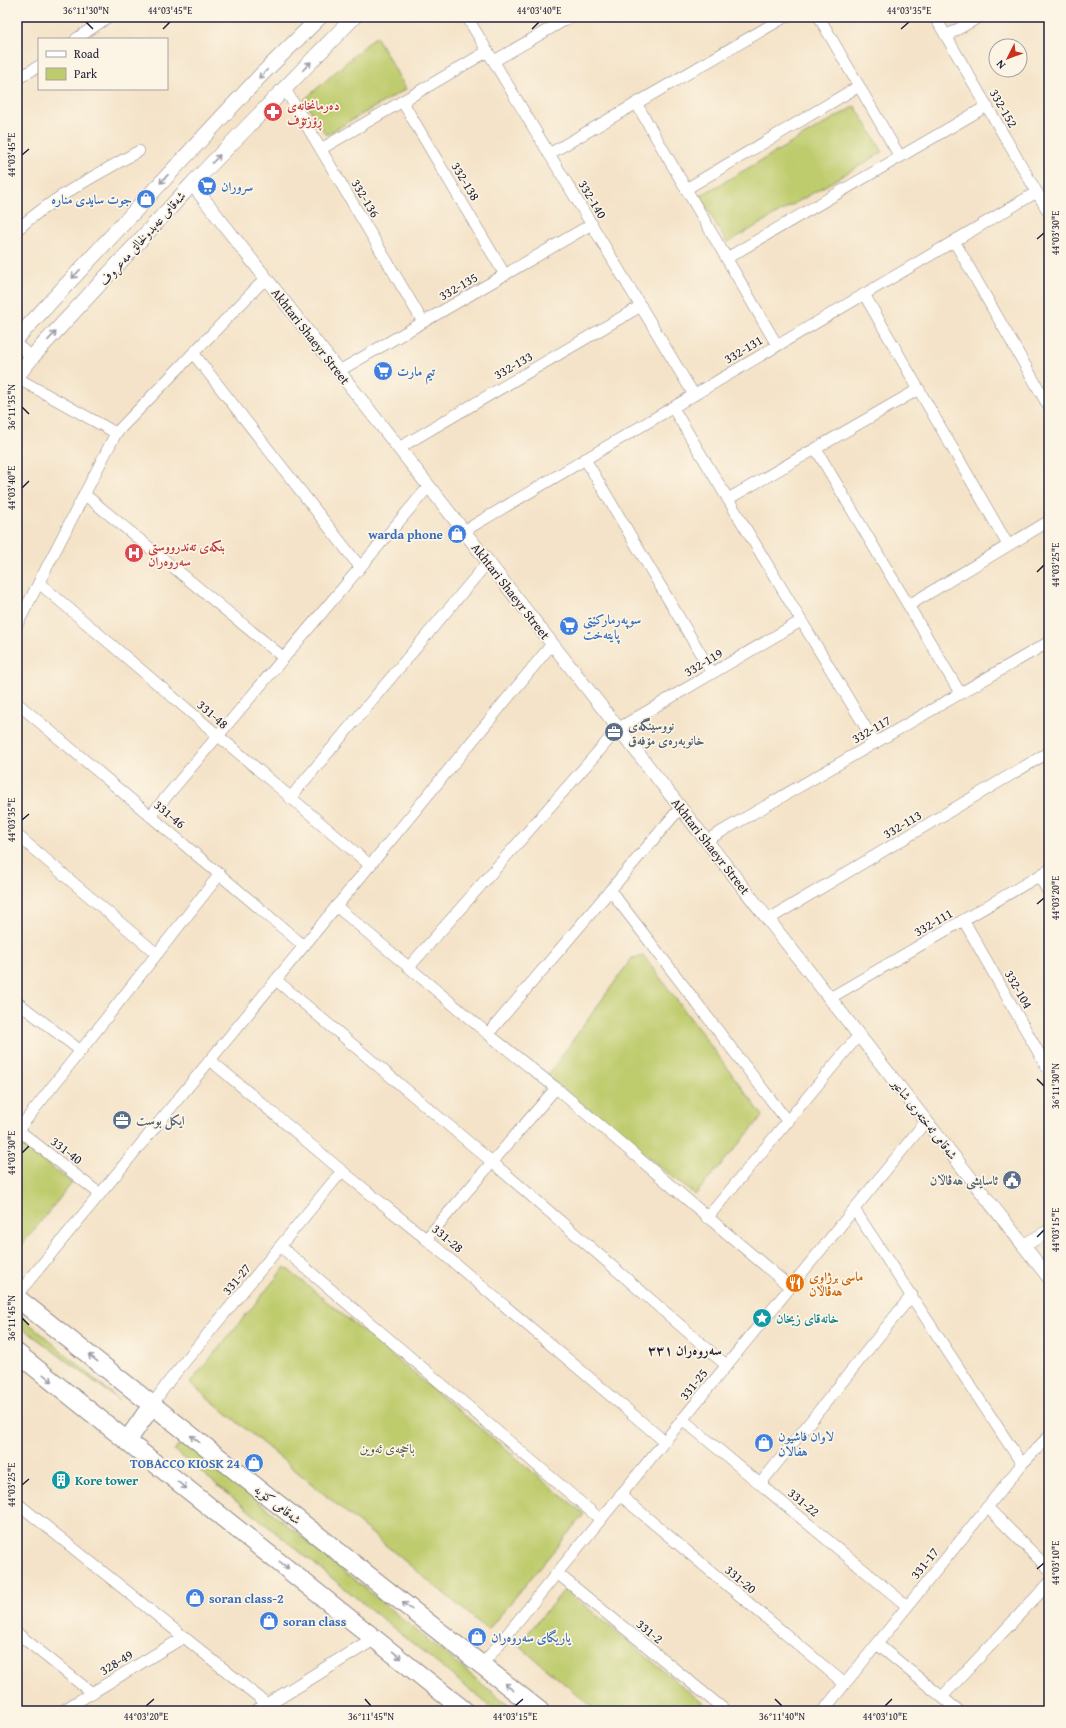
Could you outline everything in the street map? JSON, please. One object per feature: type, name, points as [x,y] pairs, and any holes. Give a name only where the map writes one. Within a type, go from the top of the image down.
[{"type":"highway","name":"شەقامی کۆیە","points":[[17,1296],[152,1405],[540,1711]]},
{"type":"highway","points":[[17,1353],[465,1711]]},
{"type":"highway","points":[[127,1441],[152,1405]]},
{"type":"main road","name":"شەقامی عەبدولخالق مەعروف","points":[[17,338],[262,74],[320,17]]},
{"type":"main road","name":"شەقامی عەبدولخالق مەعروف","points":[[17,377],[32,357],[192,184],[354,17]]},
{"type":"street","points":[[77,38],[108,17]]},
{"type":"street","name":"332-140","points":[[467,17],[694,395]]},
{"type":"street","points":[[494,61],[570,17]]},
{"type":"street","points":[[550,154],[785,17]]},
{"type":"street","points":[[819,17],[900,157]]},
{"type":"street","name":"332-152","points":[[935,17],[1049,213]]},
{"type":"street","points":[[946,36],[979,17]]},
{"type":"street","points":[[321,149],[488,51]]},
{"type":"street","points":[[17,79],[38,67]]},
{"type":"street","points":[[686,189],[859,86]]},
{"type":"street","name":"332-136","points":[[284,89],[423,322]]},
{"type":"street","name":"332-138","points":[[402,101],[505,275]]},
{"type":"street","points":[[636,103],[777,346]]},
{"type":"street","points":[[727,258],[987,106]]},
{"type":"street","points":[[17,230],[38,211],[64,193],[139,151]]},
{"type":"street","name":"Akhtari Shaeyr Street","points":[[192,184],[830,998]]},
{"type":"street","name":"332-131","points":[[464,531],[1037,192]]},
{"type":"street","name":"332-135","points":[[339,371],[592,224]]},
{"type":"street","points":[[954,241],[1049,407]]},
{"type":"street","points":[[17,625],[116,433],[266,278]]},
{"type":"street","points":[[864,294],[1008,545]]},
{"type":"street","name":"332-133","points":[[399,448],[641,306]]},
{"type":"street","points":[[17,345],[32,357]]},
{"type":"street","points":[[193,353],[360,567]]},
{"type":"street","points":[[17,377],[116,433]]},
{"type":"street","points":[[728,499],[919,389]]},
{"type":"street","points":[[672,408],[875,743]]},
{"type":"street","points":[[816,448],[960,693]]},
{"type":"street","points":[[586,459],[712,673]]},
{"type":"street","points":[[150,816],[429,486]]},
{"type":"street","points":[[84,494],[284,658]]},
{"type":"street","points":[[909,605],[1049,521]]},
{"type":"street","points":[[290,798],[488,562]]},
{"type":"street","name":"331-48","points":[[39,583],[370,865]]},
{"type":"street","name":"332-119","points":[[409,968],[619,728],[801,621]]},
{"type":"street","name":"332-117","points":[[707,840],[1049,642]]},
{"type":"street","points":[[17,1296],[552,644]]},
{"type":"street","name":"331-46","points":[[17,703],[304,946]]},
{"type":"street","name":"332-113","points":[[768,919],[1049,752]]},
{"type":"street","points":[[488,1034],[681,807]]},
{"type":"street","points":[[17,835],[157,954]]},
{"type":"street","name":"332-111","points":[[830,998],[1049,870]]},
{"type":"street","points":[[18,1130],[220,874]]},
{"type":"street","points":[[1039,876],[1049,893]]},
{"type":"street","points":[[610,890],[788,1122]]},
{"type":"street","points":[[336,906],[488,1034],[556,1088],[790,1288]]},
{"type":"street","name":"332-104","points":[[964,921],[1049,1070]]},
{"type":"street","points":[[276,980],[492,1162],[726,1365]]},
{"type":"street","name":"شەقامی ئەختەری شاعیر","points":[[830,998],[1049,1278]]},
{"type":"street","points":[[17,1002],[81,1050]]},
{"type":"street","points":[[707,1218],[860,1035]]},
{"type":"street","name":"331-28","points":[[210,1060],[342,1172],[426,1238],[664,1441]]},
{"type":"street","points":[[426,1238],[556,1088]]},
{"type":"street","name":"331-25","points":[[482,1665],[926,1121]]},
{"type":"street","name":"331-40","points":[[18,1130],[100,1194]]},
{"type":"street","name":"331-27","points":[[152,1405],[168,1381],[342,1172]]},
{"type":"street","points":[[854,1209],[1022,1464]]},
{"type":"street","points":[[1024,1245],[1049,1231]]},
{"type":"street","points":[[281,1247],[600,1519]]},
{"type":"street","points":[[760,1484],[912,1295]]},
{"type":"street","name":"331-22","points":[[682,1419],[908,1606]]},
{"type":"street","name":"331-17","points":[[823,1711],[1022,1464],[1049,1436]]},
{"type":"street","name":"331-20","points":[[620,1495],[845,1684]]},
{"type":"street","points":[[17,1503],[184,1637],[267,1709],[375,1638]]},
{"type":"street","points":[[987,1507],[1049,1569]]},
{"type":"street","name":"331-2","points":[[557,1573],[726,1711]]},
{"type":"street","points":[[942,1697],[1049,1583]]},
{"type":"street","points":[[17,1633],[92,1692]]},
{"type":"street","name":"328-49","points":[[62,1711],[184,1637]]},
{"type":"street","points":[[877,1644],[959,1711]]},
{"type":"green space","points":[[376,36],[406,89],[326,135],[304,100]]},
{"type":"green space","points":[[855,106],[883,152],[727,243],[700,196]]},
{"type":"green space","points":[[644,956],[763,1116],[695,1195],[547,1076],[632,958]]},
{"type":"green space","points":[[17,1141],[72,1183],[20,1247],[17,1245]]},
{"type":"green space","name":"باخچەی ئەوین","points":[[285,1267],[584,1514],[488,1630],[190,1383]]},
{"type":"green space","points":[[17,1313],[23,1318],[119,1400],[17,1324]]},
{"type":"green space","points":[[182,1439],[515,1711],[496,1711],[174,1450],[179,1446]]},
{"type":"green space","points":[[565,1589],[712,1711],[597,1711],[518,1645]]},
{"type":"place","name":"دەرمانخانەی ڕۆزتۆف","points":[[273,112]]},
{"type":"place","name":"سروران","points":[[207,186]]},
{"type":"place","name":"جوت سايدى مناره","points":[[146,199]]},
{"type":"place","name":"تيم مارت","points":[[383,371]]},
{"type":"place","name":"warda phone","points":[[457,534]]},
{"type":"place","name":"بنکەی تەندرووستی سەروەران","points":[[134,553]]},
{"type":"place","name":"سوپەرمارکێتی پایتەخت","points":[[569,626]]},
{"type":"place","name":"نووسینگەی خانوبەرەی مۆفەق","points":[[614,732]]},
{"type":"place","name":"ايكل بوست","points":[[122,1120]]},
{"type":"place","name":"ئاسایشی هەڤاڵان","points":[[1012,1180]]},
{"type":"place","name":"ماسی برژاوی هەڤاڵان","points":[[795,1283]]},
{"type":"place","name":"خانەقای زیخان","points":[[762,1318]]},
{"type":"place","name":"لاوان فاشيون هفالان","points":[[764,1443]]},
{"type":"place","name":"TOBACCO KIOSK 24","points":[[254,1463]]},
{"type":"place","name":"Kore tower","points":[[61,1480]]},
{"type":"place","name":"soran class-2","points":[[195,1598]]},
{"type":"place","name":"soran class","points":[[269,1621]]},
{"type":"place","name":"یاریگای سەروەران","points":[[477,1637]]},
{"type":"district","name":"سەروەران ٣٣١","points":[[685,1350]]}]
